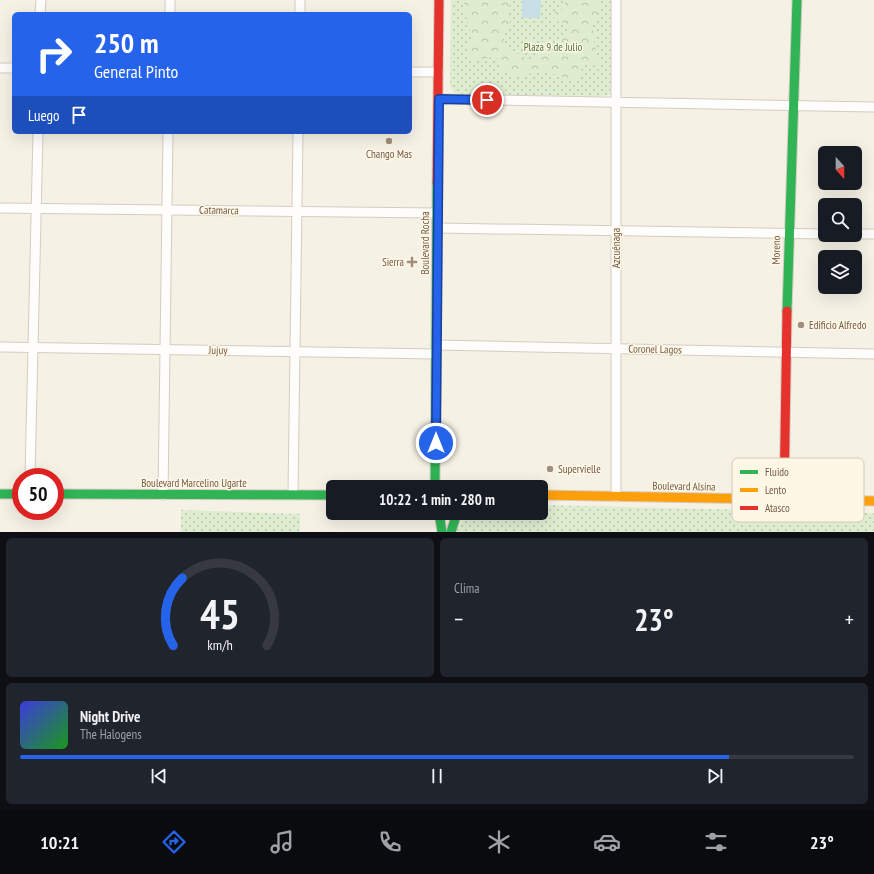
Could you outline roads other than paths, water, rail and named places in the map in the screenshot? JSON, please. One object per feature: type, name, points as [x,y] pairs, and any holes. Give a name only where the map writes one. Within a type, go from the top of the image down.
[{"type":"main road","name":"Boulevard Rocha","points":[[435,480],[440,0]]},
{"type":"main road","name":"Moreno","points":[[785,458],[788,233],[797,0]]},
{"type":"main road","points":[[0,494],[12,494]]},
{"type":"main road","name":"Boulevard Marcelino Ugarte","points":[[64,494],[326,495]]},
{"type":"main road","name":"Boulevard Alsina","points":[[548,495],[732,499]]},
{"type":"main road","name":"Boulevard Alsina","points":[[864,501],[874,501]]},
{"type":"main road","points":[[440,520],[442,532]]},
{"type":"main road","points":[[451,532],[455,520]]},
{"type":"street","points":[[40,12],[41,0]]},
{"type":"street","points":[[170,0],[170,12]]},
{"type":"street","points":[[300,0],[300,12]]},
{"type":"street","name":"Azcuénaga","points":[[616,0],[616,497]]},
{"type":"street","points":[[0,68],[12,68]]},
{"type":"street","points":[[412,72],[439,72]]},
{"type":"street","points":[[439,99],[874,107]]},
{"type":"street","points":[[30,468],[38,134]]},
{"type":"street","points":[[163,495],[168,134]]},
{"type":"street","points":[[293,495],[298,134]]},
{"type":"street","name":"Catamarca","points":[[0,208],[437,213]]},
{"type":"street","points":[[437,228],[818,234]]},
{"type":"street","points":[[862,234],[874,234]]},
{"type":"street","name":"Jujuy","points":[[0,347],[295,351],[436,349]]},
{"type":"street","name":"Coronel Lagos","points":[[436,349],[616,348],[874,354]]},
{"type":"water","points":[[522,0],[541,0],[540,18],[522,18]]},
{"type":"place","name":"Chango Mas","points":[[389,141]]},
{"type":"place","name":"Sierra","points":[[412,262]]},
{"type":"place","name":"Edificio Alfredo","points":[[801,325]]},
{"type":"place","name":"Supervielle","points":[[550,469]]},
{"type":"park label","name":"Plaza 9 de Julio","points":[[553,47]]}]
